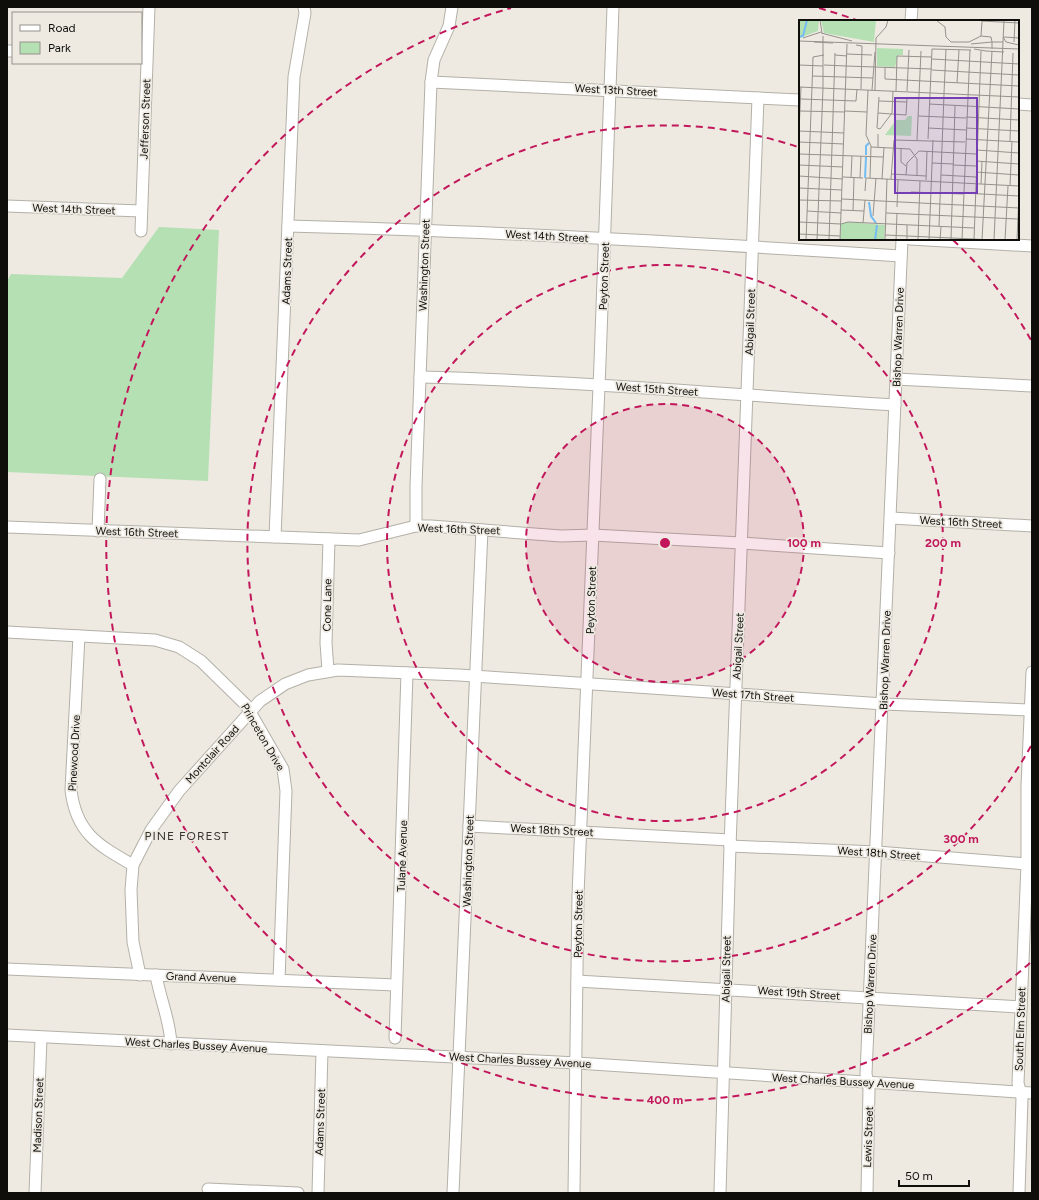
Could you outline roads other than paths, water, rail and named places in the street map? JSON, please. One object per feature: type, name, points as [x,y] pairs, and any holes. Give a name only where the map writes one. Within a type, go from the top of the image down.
[{"type":"street","name":"Jefferson Street","points":[[141,231],[144,57],[149,7]]},
{"type":"street","name":"Adams Street","points":[[275,536],[294,77],[305,13],[304,7]]},
{"type":"street","name":"Washington Street","points":[[416,526],[416,486],[425,230],[432,82],[434,60],[449,26],[452,7]]},
{"type":"street","name":"Peyton Street","points":[[574,1193],[577,1063],[578,895],[611,90],[613,7]]},
{"type":"street","points":[[911,20],[912,7]]},
{"type":"street","name":"West 13th Street","points":[[432,82],[799,100]]},
{"type":"street","name":"Abigail Street","points":[[720,1193],[725,1074],[730,843],[754,246],[758,98]]},
{"type":"street","points":[[1019,104],[1032,105]]},
{"type":"street","name":"West 14th Street","points":[[7,206],[141,212]]},
{"type":"street","name":"West 14th Street","points":[[288,226],[425,230],[754,246],[901,256]]},
{"type":"street","name":"Bishop Warren Drive","points":[[867,1081],[884,704],[902,240]]},
{"type":"street","points":[[927,240],[1032,246]]},
{"type":"street","name":"West 15th Street","points":[[420,378],[484,379],[599,385],[895,405]]},
{"type":"street","points":[[896,379],[1032,386]]},
{"type":"street","points":[[98,531],[100,479]]},
{"type":"street","name":"West 16th Street","points":[[891,518],[1032,526]]},
{"type":"street","name":"West 16th Street","points":[[7,527],[359,540],[416,526],[561,536],[593,535],[889,553]]},
{"type":"street","name":"Washington Street","points":[[453,1193],[482,530]]},
{"type":"street","name":"Cone Lane","points":[[328,670],[326,643],[329,539]]},
{"type":"street","name":"Princeton Drive","points":[[7,632],[155,640],[179,647],[201,661],[241,699],[283,769],[285,777],[286,791],[279,980]]},
{"type":"street","name":"Pinewood Drive","points":[[79,636],[71,790],[73,806],[82,827],[90,838],[133,865]]},
{"type":"street","name":"Montclair Road","points":[[140,974],[133,942],[131,917],[133,865],[151,830],[165,809],[260,701],[285,684],[308,675],[328,670],[476,677]]},
{"type":"street","name":"South Elm Street","points":[[1019,1193],[1022,1098],[1018,1083],[1020,1007],[1028,944],[1027,864],[1030,803],[1030,710],[1032,672]]},
{"type":"street","name":"Tulane Avenue","points":[[395,1038],[407,673]]},
{"type":"street","name":"West 17th Street","points":[[476,677],[736,693],[884,704],[1030,710]]},
{"type":"street","name":"West 18th Street","points":[[469,826],[581,831],[1027,864]]},
{"type":"street","name":"Grand Avenue","points":[[7,969],[396,985]]},
{"type":"street","points":[[156,975],[158,990],[165,1008],[171,1044]]},
{"type":"street","name":"West 19th Street","points":[[577,982],[870,997],[1020,1007]]},
{"type":"street","name":"West Charles Bussey Avenue","points":[[7,1035],[41,1038],[577,1063],[725,1074],[867,1081],[1032,1093]]},
{"type":"street","name":"Madison Street","points":[[35,1193],[41,1038]]},
{"type":"street","name":"Adams Street","points":[[318,1193],[322,1051]]},
{"type":"street","name":"Lewis Street","points":[[867,1081],[869,1088],[867,1193]]},
{"type":"street","points":[[208,1189],[298,1193]]},
{"type":"district","name":"PINE FOREST","points":[[187,836]]}]
